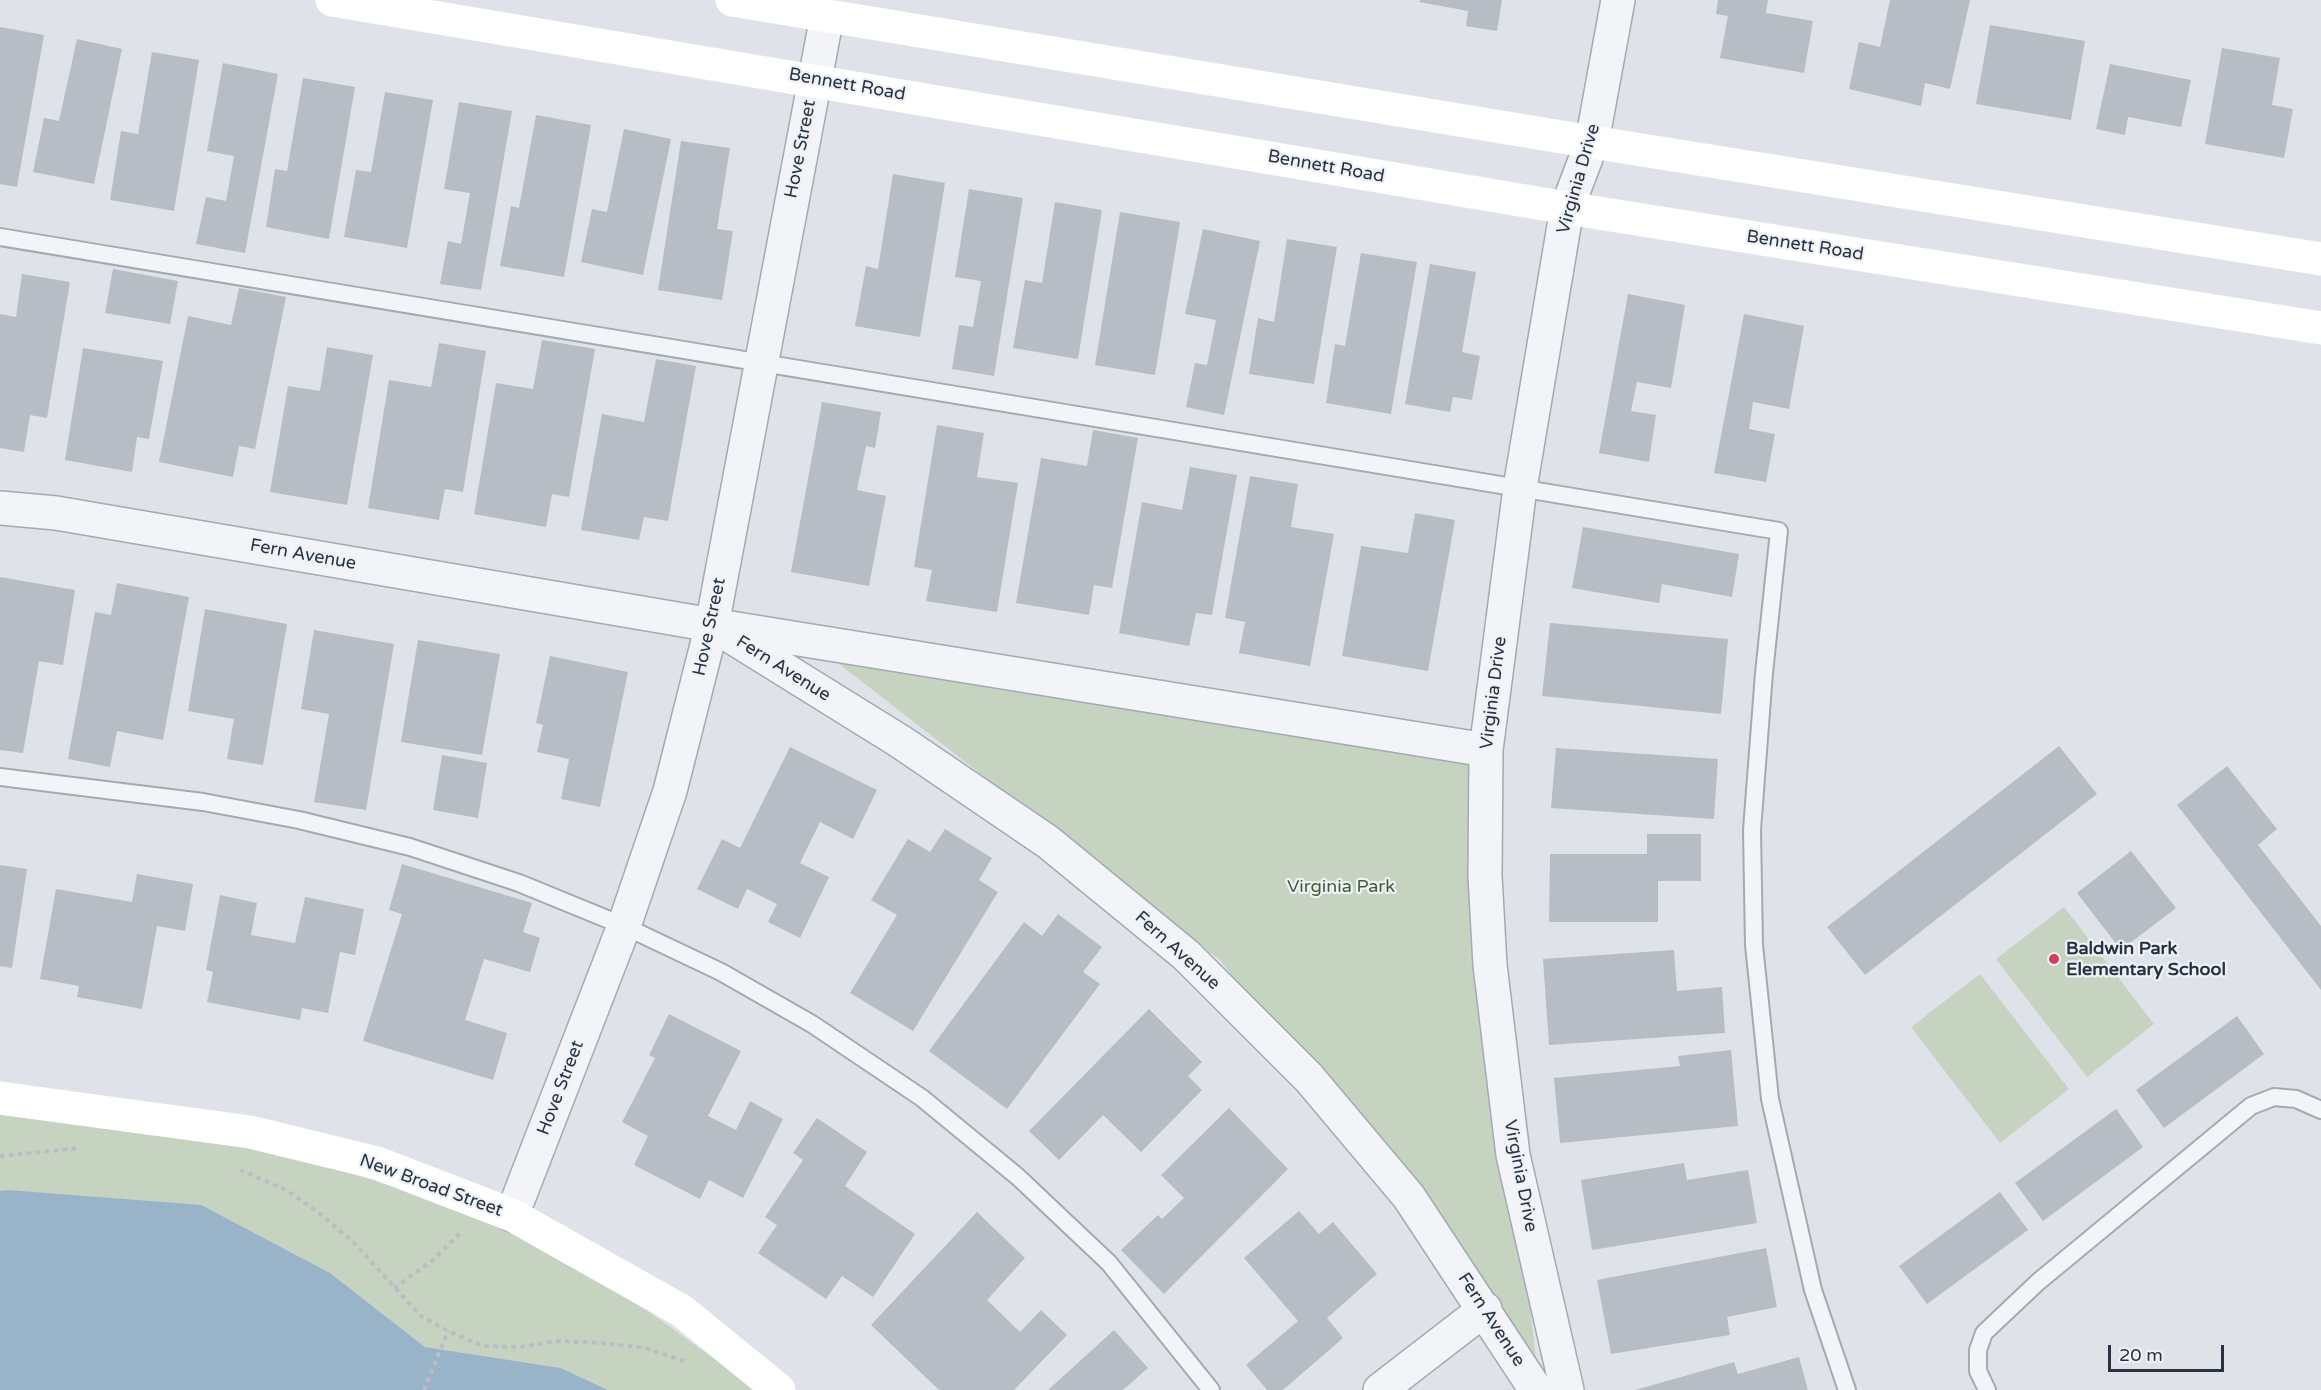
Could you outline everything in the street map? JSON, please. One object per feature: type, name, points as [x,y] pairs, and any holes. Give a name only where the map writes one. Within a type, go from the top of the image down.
[{"type":"street","name":"Bennett Road","points":[[332,0],[1567,208],[2321,328]]},
{"type":"street","points":[[732,0],[1592,142],[2321,259]]},
{"type":"street","name":"Virginia Drive","points":[[1567,1390],[1511,1143],[1490,965],[1485,876],[1486,750],[1520,488],[1567,208],[1592,142],[1618,0]]},
{"type":"street","name":"Hove Street","points":[[512,1215],[624,926],[670,791],[712,625],[827,16]]},
{"type":"street","name":"Fern Avenue","points":[[0,507],[56,513],[712,625],[1486,750]]},
{"type":"street","name":"Fern Avenue","points":[[712,625],[901,742],[1048,842],[1186,955],[1309,1078],[1409,1197],[1485,1309],[1536,1390]]},
{"type":"street","name":"New Broad Street","points":[[0,1098],[250,1132],[377,1163],[512,1215],[682,1311],[778,1390]]},
{"type":"street","points":[[1380,1390],[1485,1309]]},
{"type":"lane","points":[[0,237],[1779,531],[1764,673],[1752,830],[1754,945],[1770,1099],[1813,1290],[1847,1390]]},
{"type":"lane","points":[[0,777],[203,802],[299,820],[410,847],[519,883],[624,926],[721,972],[812,1024],[922,1098],[1018,1177],[1109,1263],[1211,1390]]},
{"type":"lane","points":[[1987,1390],[1978,1371],[1978,1350],[1984,1333],[2046,1274],[2251,1106],[2274,1097],[2296,1099],[2321,1110]]},
{"type":"path","points":[[0,1156],[87,1147]]},
{"type":"path","points":[[238,1169],[286,1190],[318,1212],[380,1269],[394,1288],[421,1316],[448,1331],[483,1346],[520,1347],[559,1341],[602,1343],[645,1348],[690,1364]]},
{"type":"path","points":[[394,1288],[445,1249],[459,1234],[480,1202]]},
{"type":"path","points":[[424,1390],[448,1331]]},
{"type":"green space","name":"Virginia Park","points":[[838,663],[1470,765],[1537,1369],[1220,960]]},
{"type":"green space","points":[[2064,907],[2154,1024],[2087,1077],[1996,959]]},
{"type":"green space","points":[[1980,974],[2069,1089],[2000,1143],[1911,1027]]},
{"type":"green space","points":[[0,1110],[278,1150],[435,1200],[523,1238],[630,1298],[758,1390],[608,1390],[561,1368],[425,1347],[330,1273],[8,1190],[0,1191]]},
{"type":"water","points":[[0,1191],[201,1205],[330,1273],[425,1347],[561,1368],[608,1390],[0,1390]]},
{"type":"building","points":[[1420,0],[1502,0],[1497,31],[1466,26],[1468,11],[1419,2]]},
{"type":"building","points":[[1718,0],[1768,0],[1766,13],[1813,21],[1804,73],[1720,58],[1728,16],[1716,14]]},
{"type":"building","points":[[1890,0],[1970,0],[1950,89],[1925,83],[1921,106],[1849,89],[1859,42],[1880,47]]},
{"type":"building","points":[[1990,25],[2085,41],[2071,120],[1976,104]]},
{"type":"building","points":[[0,27],[44,35],[17,187],[0,184]]},
{"type":"building","points":[[77,39],[122,49],[94,184],[33,172],[44,118],[59,121]]},
{"type":"building","points":[[2222,48],[2280,58],[2272,105],[2293,109],[2284,158],[2205,144]]},
{"type":"building","points":[[152,52],[199,60],[174,211],[110,200],[121,131],[138,134]]},
{"type":"building","points":[[223,63],[278,74],[245,253],[196,244],[206,197],[226,201],[234,156],[207,151]]},
{"type":"building","points":[[2110,64],[2191,80],[2181,127],[2128,117],[2125,135],[2096,129]]},
{"type":"building","points":[[303,78],[355,87],[329,239],[266,227],[275,169],[287,171]]},
{"type":"building","points":[[385,92],[433,100],[407,248],[344,237],[356,170],[371,172]]},
{"type":"building","points":[[459,102],[512,111],[481,290],[440,284],[448,241],[461,244],[470,193],[444,189]]},
{"type":"building","points":[[536,115],[591,125],[564,277],[500,266],[511,206],[519,208]]},
{"type":"building","points":[[624,129],[671,139],[643,275],[581,262],[592,209],[607,212]]},
{"type":"building","points":[[681,141],[730,148],[717,229],[733,231],[722,300],[658,290]]},
{"type":"building","points":[[893,174],[945,183],[920,337],[855,326],[866,266],[878,269]]},
{"type":"building","points":[[969,189],[1023,198],[994,376],[952,369],[959,325],[973,327],[981,281],[955,277]]},
{"type":"building","points":[[1055,202],[1102,210],[1078,359],[1013,348],[1025,280],[1042,283]]},
{"type":"building","points":[[1120,212],[1180,222],[1155,375],[1095,365]]},
{"type":"building","points":[[1203,229],[1260,241],[1224,415],[1186,407],[1195,363],[1207,365],[1216,320],[1185,314]]},
{"type":"building","points":[[1287,239],[1337,247],[1314,384],[1249,374],[1258,318],[1274,322]]},
{"type":"building","points":[[1361,253],[1417,262],[1391,414],[1326,403],[1335,344],[1345,346]]},
{"type":"building","points":[[1430,264],[1476,272],[1462,352],[1480,356],[1472,400],[1453,397],[1450,412],[1405,404]]},
{"type":"building","points":[[113,269],[178,281],[170,324],[105,313]]},
{"type":"building","points":[[22,274],[70,282],[47,418],[30,415],[24,452],[0,448],[0,314],[16,317]]},
{"type":"building","points":[[239,288],[286,297],[255,449],[239,446],[233,477],[159,462],[188,316],[231,325]]},
{"type":"building","points":[[1628,294],[1685,305],[1671,388],[1637,382],[1631,411],[1656,415],[1649,462],[1599,453]]},
{"type":"building","points":[[1744,314],[1804,326],[1789,409],[1753,402],[1749,429],[1775,434],[1766,482],[1714,473]]},
{"type":"building","points":[[542,340],[595,349],[569,497],[552,494],[546,527],[474,514],[496,383],[533,389]]},
{"type":"building","points":[[439,343],[486,351],[463,492],[445,489],[439,520],[368,508],[389,380],[431,387]]},
{"type":"building","points":[[327,347],[373,355],[347,505],[270,492],[288,386],[320,391]]},
{"type":"building","points":[[83,348],[163,361],[149,439],[137,437],[132,472],[65,460]]},
{"type":"building","points":[[656,359],[696,366],[668,521],[644,517],[639,540],[581,530],[602,414],[644,422]]},
{"type":"building","points":[[822,402],[881,412],[875,448],[866,446],[857,490],[886,496],[869,586],[791,572]]},
{"type":"building","points":[[937,425],[984,433],[977,477],[1018,483],[997,612],[926,601],[932,570],[914,567]]},
{"type":"building","points":[[1093,430],[1138,438],[1112,588],[1094,585],[1089,615],[1016,603],[1041,458],[1087,466]]},
{"type":"building","points":[[1190,467],[1237,475],[1212,615],[1196,613],[1189,646],[1119,633],[1142,502],[1182,510]]},
{"type":"building","points":[[1250,476],[1298,484],[1291,527],[1334,534],[1310,666],[1239,653],[1245,622],[1225,618]]},
{"type":"building","points":[[1415,513],[1455,520],[1428,671],[1342,656],[1361,546],[1408,553]]},
{"type":"building","points":[[1583,527],[1739,554],[1732,597],[1662,584],[1659,603],[1572,588]]},
{"type":"building","points":[[0,577],[75,590],[63,665],[39,661],[23,753],[0,750]]},
{"type":"building","points":[[117,583],[189,597],[163,740],[117,731],[110,767],[68,759],[95,612],[111,615]]},
{"type":"building","points":[[205,609],[287,624],[263,765],[227,759],[234,719],[188,711]]},
{"type":"building","points":[[1550,623],[1728,639],[1721,714],[1542,696]]},
{"type":"building","points":[[314,630],[394,644],[366,810],[314,802],[329,714],[301,709]]},
{"type":"building","points":[[418,640],[500,654],[482,755],[401,742]]},
{"type":"building","points":[[550,656],[628,672],[600,807],[561,799],[569,759],[537,752],[543,725],[536,723]]},
{"type":"building","points":[[2059,746],[2097,794],[1865,975],[1827,927]]},
{"type":"building","points":[[790,747],[877,790],[853,839],[820,822],[800,863],[829,877],[800,938],[768,922],[777,904],[747,889],[738,909],[697,889],[722,839],[740,848]]},
{"type":"building","points":[[1556,748],[1718,759],[1714,819],[1551,808]]},
{"type":"building","points":[[442,755],[487,763],[478,818],[433,810]]},
{"type":"building","points":[[2227,766],[2277,829],[2258,845],[2321,926],[2321,990],[2177,805]]},
{"type":"building","points":[[945,829],[992,858],[979,880],[998,892],[913,1031],[850,993],[897,915],[871,900],[908,839],[930,852]]},
{"type":"building","points":[[1647,834],[1701,834],[1701,881],[1658,881],[1658,922],[1549,922],[1550,854],[1647,854]]},
{"type":"building","points":[[2131,851],[2176,908],[2121,950],[2077,893]]},
{"type":"building","points":[[402,864],[532,903],[523,932],[540,938],[530,972],[484,959],[465,1020],[507,1033],[493,1080],[363,1041],[402,914],[389,910]]},
{"type":"building","points":[[0,865],[27,869],[12,968],[0,966]]},
{"type":"building","points":[[137,874],[193,884],[185,931],[157,926],[142,1009],[77,997],[79,986],[40,979],[56,889],[132,902]]},
{"type":"building","points":[[220,895],[257,903],[251,935],[295,943],[305,897],[364,909],[355,955],[340,952],[328,1013],[302,1008],[300,1020],[207,1002],[213,972],[206,970]]},
{"type":"building","points":[[1058,914],[1102,947],[1083,972],[1100,984],[1007,1109],[929,1051],[1024,922],[1042,936]]},
{"type":"building","points":[[1674,950],[1677,991],[1722,987],[1725,1033],[1549,1045],[1543,959]]},
{"type":"building","points":[[1149,1009],[1202,1062],[1188,1076],[1202,1090],[1141,1152],[1103,1115],[1059,1160],[1029,1131]]},
{"type":"building","points":[[669,1014],[741,1051],[708,1116],[736,1130],[750,1101],[783,1119],[743,1198],[709,1180],[700,1199],[634,1165],[648,1136],[622,1122],[655,1058],[649,1055]]},
{"type":"building","points":[[2237,1016],[2264,1054],[2164,1128],[2136,1090]]},
{"type":"building","points":[[1731,1050],[1738,1126],[1560,1143],[1554,1078],[1680,1066],[1678,1056]]},
{"type":"building","points":[[1229,1108],[1288,1169],[1164,1294],[1121,1250],[1158,1215],[1162,1219],[1184,1198],[1161,1175]]},
{"type":"building","points":[[2116,1109],[2143,1147],[2043,1221],[2015,1183]]},
{"type":"building","points":[[817,1118],[867,1152],[845,1186],[915,1234],[873,1297],[842,1276],[826,1299],[758,1253],[777,1225],[765,1217],[803,1160],[793,1153]]},
{"type":"building","points":[[1684,1163],[1687,1180],[1748,1170],[1757,1223],[1592,1250],[1581,1180]]},
{"type":"building","points":[[2000,1192],[2028,1230],[1927,1304],[1899,1266]]},
{"type":"building","points":[[1299,1211],[1319,1234],[1333,1222],[1377,1274],[1327,1318],[1343,1338],[1283,1390],[1267,1390],[1246,1365],[1298,1321],[1244,1258]]},
{"type":"building","points":[[977,1212],[1025,1258],[987,1300],[1020,1332],[1041,1310],[1067,1335],[1014,1390],[939,1390],[871,1325]]},
{"type":"building","points":[[1766,1248],[1777,1307],[1727,1317],[1730,1335],[1611,1354],[1597,1280]]},
{"type":"building","points":[[1114,1330],[1148,1368],[1123,1390],[1048,1390]]},
{"type":"building","points":[[1799,1357],[1808,1390],[1635,1390],[1734,1362],[1738,1374]]},
{"type":"place","name":"Baldwin Park Elementary School","points":[[2054,959]]}]
